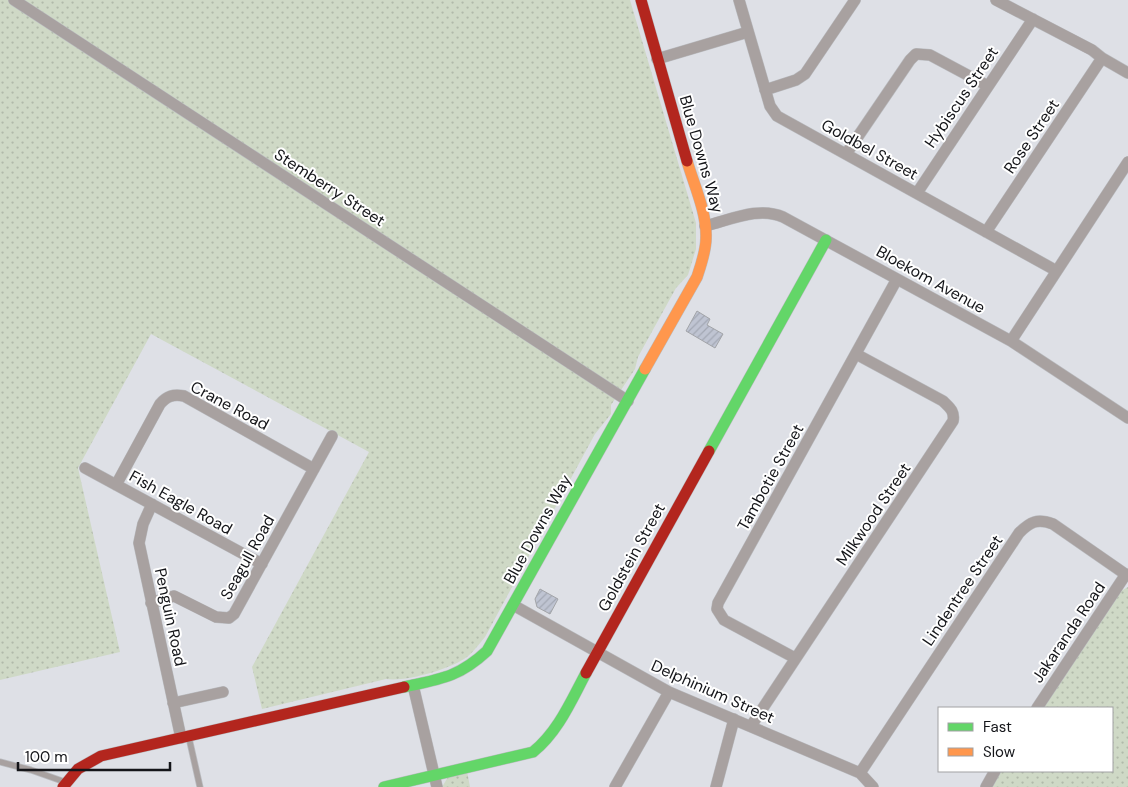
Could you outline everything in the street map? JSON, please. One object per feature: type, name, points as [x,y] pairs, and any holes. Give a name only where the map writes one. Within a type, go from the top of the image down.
[{"type":"street","name":"Stemberry Street","points":[[14,0],[628,401]]},
{"type":"street","name":"Blue Downs Way","points":[[64,785],[84,765],[101,756],[445,678],[470,667],[487,651],[697,277],[704,251],[705,226],[640,0]]},
{"type":"street","name":"Goldbel Street","points":[[739,0],[765,90],[772,110],[777,116],[1055,270]]},
{"type":"street","points":[[765,90],[796,80],[805,74],[855,0]]},
{"type":"street","points":[[996,0],[1092,50],[1128,73]]},
{"type":"street","name":"Hybiscus Street","points":[[917,193],[1033,19]]},
{"type":"street","points":[[657,59],[748,32]]},
{"type":"street","points":[[846,154],[916,54],[927,54],[988,86]]},
{"type":"street","name":"Rose Street","points":[[986,232],[1102,58]]},
{"type":"street","points":[[1011,342],[1055,270],[1128,162]]},
{"type":"street","name":"Bloekom Avenue","points":[[705,226],[766,212],[783,217],[1011,342],[1128,418]]},
{"type":"street","name":"Goldstein Street","points":[[384,787],[436,781],[533,752],[540,747],[562,717],[826,240]]},
{"type":"street","name":"Tambotie Street","points":[[795,658],[724,620],[717,609],[718,603],[897,279]]},
{"type":"street","name":"Milkwood Street","points":[[751,726],[954,421],[950,407],[942,401],[856,354]]},
{"type":"street","name":"Crane Road","points":[[116,485],[160,404],[169,396],[176,394],[184,396],[314,470]]},
{"type":"street","name":"Seagull Road","points":[[151,603],[174,596],[216,618],[229,618],[238,609],[332,436]]},
{"type":"street","name":"Fish Eagle Road","points":[[85,468],[262,564]]},
{"type":"street","name":"Penguin Road","points":[[152,504],[143,524],[139,542],[173,704],[185,737]]},
{"type":"street","name":"Lindentree Street","points":[[860,773],[1019,533],[1027,525],[1034,521],[1043,520],[1053,524],[1127,575]]},
{"type":"street","name":"Jakaranda Road","points":[[1038,707],[1127,575]]},
{"type":"street","name":"Delphinium Street","points":[[513,605],[669,692],[860,773],[873,787]]},
{"type":"street","points":[[413,685],[436,781]]},
{"type":"street","points":[[173,704],[223,692]]},
{"type":"street","points":[[615,787],[669,692]]},
{"type":"street","points":[[716,787],[734,719]]},
{"type":"street","points":[[986,787],[994,772]]},
{"type":"lane","points":[[185,737],[200,787]]},
{"type":"lane","points":[[0,762],[64,785]]},
{"type":"green space","points":[[0,0],[630,0],[696,223],[696,249],[688,275],[676,288],[638,357],[635,369],[611,405],[611,414],[595,434],[485,637],[473,652],[464,659],[426,674],[404,679],[386,679],[262,709],[252,667],[369,452],[151,334],[78,468],[120,652],[0,680]]},
{"type":"green space","points":[[1128,587],[1128,787],[991,787],[1000,772],[1113,772],[1113,707],[1043,707],[1121,591]]},
{"type":"green space","points":[[467,771],[470,787],[442,787],[448,777]]},
{"type":"building","points":[[697,311],[710,319],[707,325],[723,334],[715,348],[686,331]]},
{"type":"building","points":[[540,589],[558,599],[550,614],[537,607],[535,599]]},
{"type":"traffic: fast","points":[[709,451],[826,240]]},
{"type":"traffic: fast","points":[[404,687],[449,676],[477,660],[487,651],[645,369]]},
{"type":"traffic: fast","points":[[384,787],[533,752],[557,726],[586,673]]},
{"type":"traffic: slow","points":[[645,369],[697,277],[704,253],[706,228],[700,199],[687,161]]},
{"type":"traffic: jam","points":[[641,0],[687,161]]},
{"type":"traffic: jam","points":[[586,673],[709,451]]},
{"type":"traffic: jam","points":[[63,787],[78,769],[101,756],[404,687]]}]
